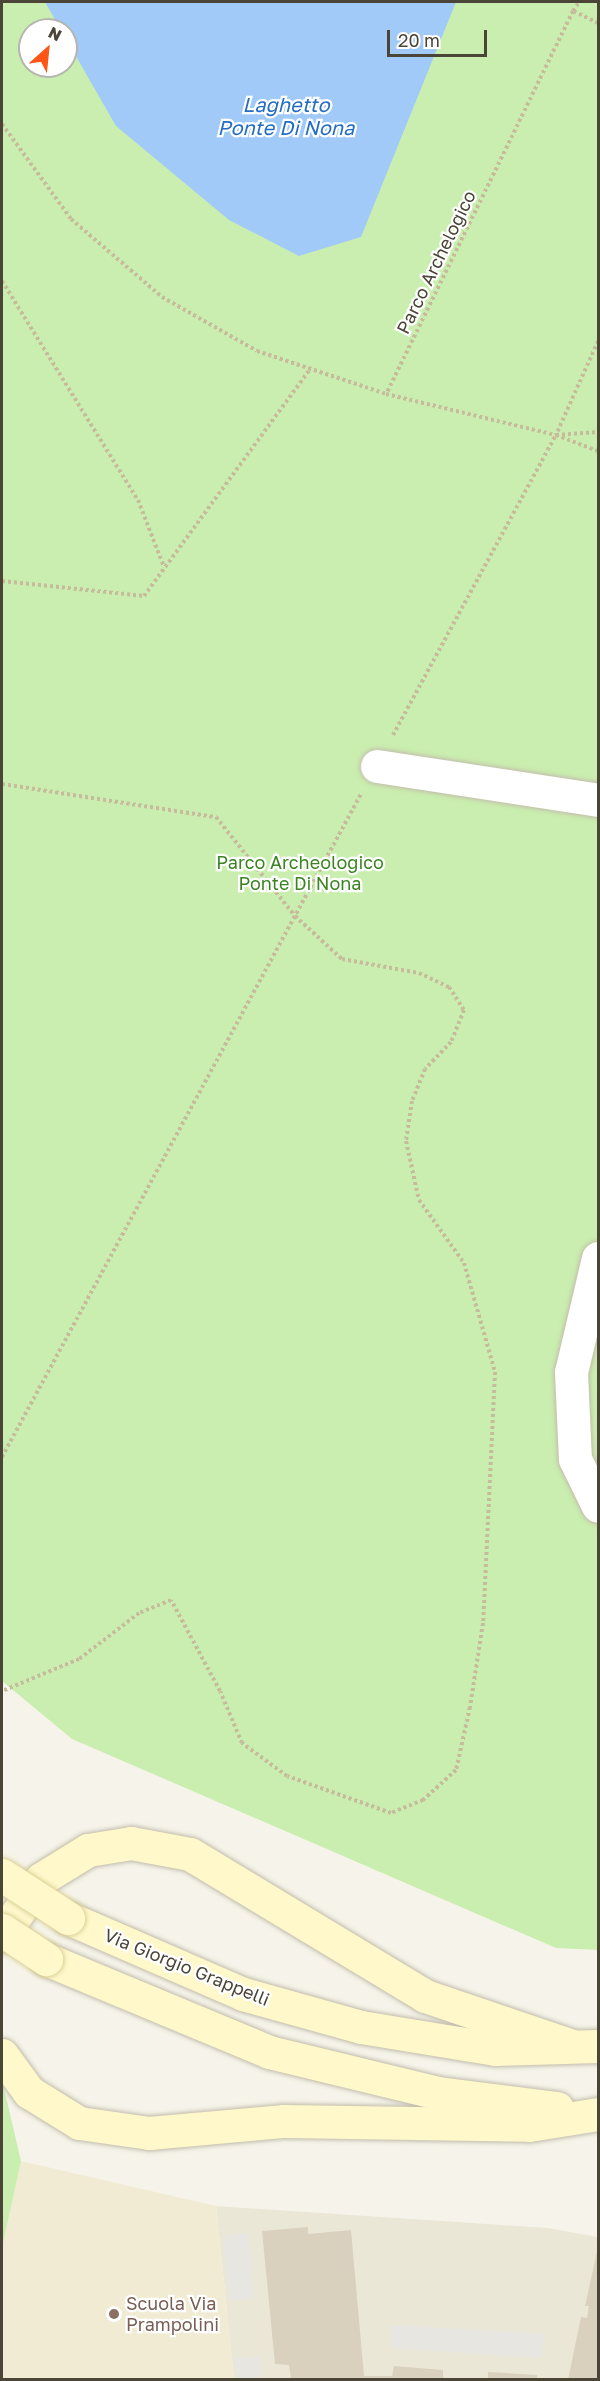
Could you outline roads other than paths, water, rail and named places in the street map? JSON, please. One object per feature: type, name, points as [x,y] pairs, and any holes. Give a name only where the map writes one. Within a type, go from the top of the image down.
[{"type":"main road","points":[[2,1935],[41,1879],[88,1850],[130,1843],[180,1852],[241,1884],[425,1996],[586,2046]]},
{"type":"main road","name":"Via Giorgio Grappelli","points":[[2,1875],[68,1918],[243,1994],[361,2027],[495,2049],[586,2046]]},
{"type":"main road","points":[[2,1930],[46,1959],[269,2052],[438,2092],[598,2114]]},
{"type":"main road","points":[[2,2055],[29,2092],[79,2123],[149,2133],[284,2121],[529,2125],[598,2114]]},
{"type":"street","points":[[377,766],[598,800]]},
{"type":"street","points":[[598,1258],[571,1372],[575,1458],[598,1506]]},
{"type":"water","name":"Laghetto Ponte Di Nona","points":[[45,2],[456,2],[361,237],[299,256],[229,220],[116,126],[78,60],[78,18],[54,18]]},
{"type":"place","name":"Scuola Via Prampolini","points":[[114,2314]]},
{"type":"park label","name":"Parco Archeologico Ponte Di Nona","points":[[300,873]]}]
